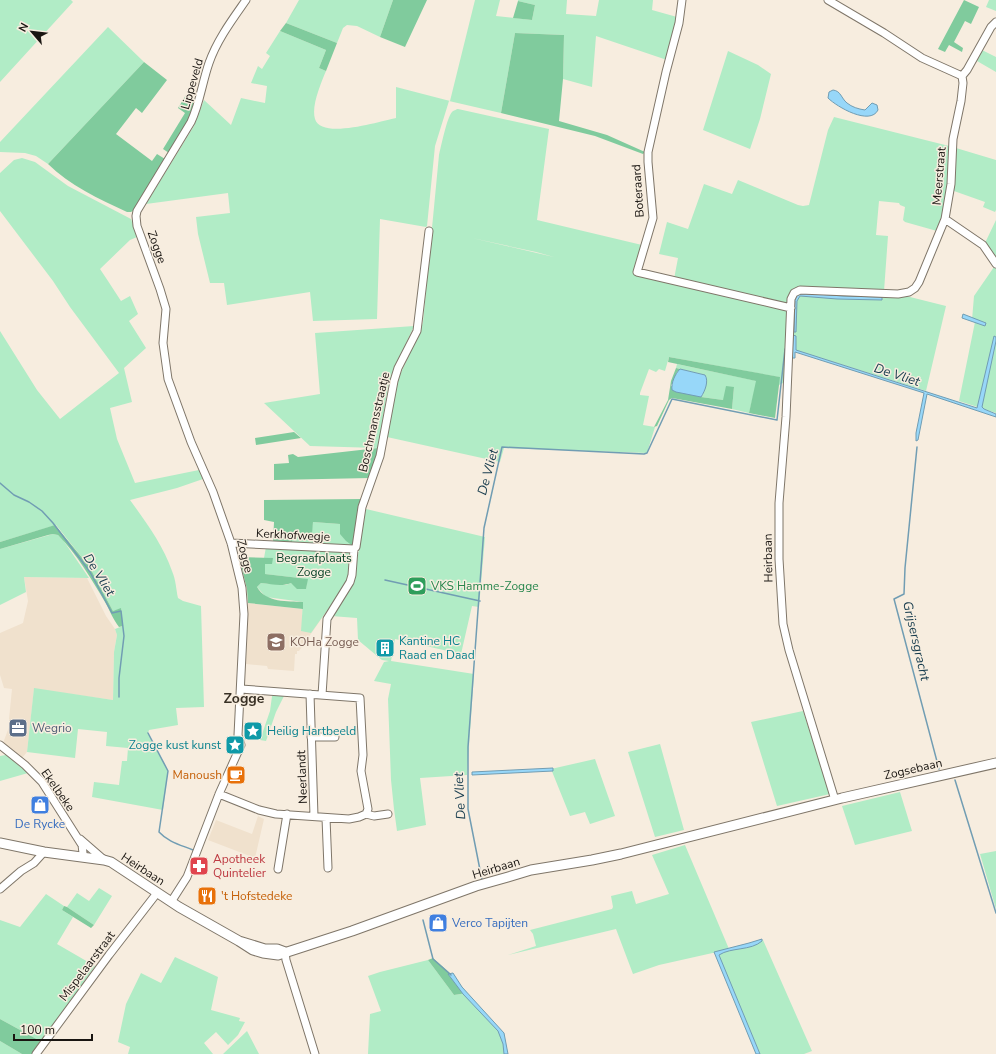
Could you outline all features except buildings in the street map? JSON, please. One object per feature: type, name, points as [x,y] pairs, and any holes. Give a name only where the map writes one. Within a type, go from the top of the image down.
[{"type":"main road","name":"Zogsebaan","points":[[719,829],[835,800],[996,763]]},
{"type":"main road","name":"Heirbaan","points":[[0,843],[44,852],[103,860],[122,869],[157,893],[239,941],[264,949],[277,949],[285,952],[352,931],[476,886],[524,872],[614,856],[719,829]]},
{"type":"street","name":"Lippeveld","points":[[136,216],[137,211],[191,122],[196,112],[204,79],[213,52],[246,0]]},
{"type":"street","name":"Boteraard","points":[[682,0],[679,22],[647,157],[653,218],[637,272],[791,308]]},
{"type":"street","points":[[828,0],[884,33],[922,58],[962,76],[967,70],[991,27],[996,22]]},
{"type":"street","name":"Meerstraat","points":[[791,308],[791,299],[794,293],[800,290],[898,294],[909,292],[915,288],[924,273],[945,219],[951,184],[953,139],[961,101],[963,83],[962,76]]},
{"type":"street","name":"Zogge","points":[[136,216],[166,309],[163,343],[168,378],[191,442],[213,492],[231,543],[244,600],[238,735],[241,745],[219,794],[187,877],[172,902]]},
{"type":"street","points":[[945,219],[983,245],[996,264]]},
{"type":"street","name":"Boschmansstraatje","points":[[354,548],[356,547],[362,507],[380,456],[394,381],[398,368],[417,331],[429,231]]},
{"type":"street","name":"Heirbaan","points":[[791,308],[786,417],[779,503],[779,559],[782,624],[835,800]]},
{"type":"street","name":"Kerkhofwegje","points":[[231,543],[354,548]]},
{"type":"street","points":[[322,695],[328,616],[350,582],[354,548]]},
{"type":"street","points":[[241,689],[360,698],[363,755],[361,771],[368,809],[366,814]]},
{"type":"street","name":"Neerlandt","points":[[310,694],[314,816]]},
{"type":"street","name":"Neerlandt","points":[[311,737],[335,737]]},
{"type":"street","name":"Ekelbeke","points":[[0,745],[25,765],[42,782],[83,849],[81,857]]},
{"type":"street","name":"Neerlandt","points":[[219,794],[259,810],[287,814],[349,819],[366,814],[374,816],[388,814]]},
{"type":"street","name":"Neerlandt","points":[[278,869],[287,814]]},
{"type":"street","points":[[326,818],[328,868]]},
{"type":"street","name":"Ekelbeke","points":[[75,835],[103,860]]},
{"type":"street","points":[[0,889],[34,863],[44,852]]},
{"type":"street","name":"Mispelaarstraat","points":[[36,1054],[157,893]]},
{"type":"street","points":[[285,952],[286,960],[315,1054]]},
{"type":"shaded area","points":[[24,577],[87,578],[117,635],[114,652],[113,700],[34,689],[27,752],[22,758],[3,743],[11,722],[9,719],[12,689],[4,688],[0,675],[0,633],[23,623],[28,601]]},
{"type":"shaded area","name":"KOHa Zogge","points":[[248,603],[303,609],[302,615],[322,618],[299,651],[297,651],[297,654],[295,654],[294,671],[268,669],[267,666],[246,664]]},
{"type":"shaded area","points":[[258,816],[264,819],[255,858],[208,840],[216,820],[252,834]]},
{"type":"green space","points":[[0,0],[71,0],[73,2],[0,82]]},
{"type":"green space","points":[[299,0],[393,0],[380,37],[357,26],[347,25],[343,28],[337,43],[286,23]]},
{"type":"green space","points":[[393,0],[427,0],[405,47],[380,37]]},
{"type":"green space","points":[[475,0],[500,0],[496,16],[532,20],[535,5],[518,0],[567,0],[566,14],[596,16],[599,0],[653,0],[652,10],[677,17],[667,60],[596,36],[592,87],[563,79],[564,35],[515,33],[501,113],[449,101],[435,146],[427,226],[380,219],[377,319],[313,321],[310,292],[227,305],[224,283],[210,283],[198,234],[196,217],[230,213],[228,193],[146,204],[194,126],[204,100],[231,125],[241,98],[265,103],[267,86],[251,83],[258,66],[262,69],[270,56],[266,53],[280,31],[326,50],[319,68],[326,71],[314,108],[315,119],[320,125],[328,128],[352,128],[396,118],[396,87],[450,101]]},
{"type":"green space","points":[[964,0],[979,7],[971,24],[965,21],[954,42],[963,48],[962,52],[949,45],[945,52],[938,49]]},
{"type":"green space","points":[[989,0],[996,0],[996,11],[986,7]]},
{"type":"green space","points":[[518,1],[535,5],[532,20],[513,18]]},
{"type":"green space","points":[[286,23],[337,43],[326,71],[319,68],[326,50],[280,31]]},
{"type":"green space","points":[[108,27],[144,62],[48,164],[36,156],[25,153],[0,152],[0,142]]},
{"type":"green space","points":[[515,33],[564,35],[563,79],[559,121],[607,135],[645,152],[643,154],[595,136],[501,113]]},
{"type":"green space","points":[[982,50],[996,57],[996,72],[977,61]]},
{"type":"green space","points":[[728,51],[758,65],[771,74],[760,119],[750,149],[703,130]]},
{"type":"green space","points":[[144,62],[167,80],[142,113],[136,108],[116,134],[152,161],[157,154],[165,159],[134,210],[127,212],[95,197],[65,179],[48,164]]},
{"type":"green space","points":[[186,95],[196,102],[192,113],[169,153],[163,149],[185,113],[178,108]]},
{"type":"green space","points":[[457,109],[549,129],[537,220],[642,245],[633,273],[788,311],[785,382],[779,385],[779,377],[669,357],[665,371],[659,369],[656,372],[649,369],[640,393],[640,395],[649,396],[643,425],[655,427],[647,453],[504,448],[500,462],[387,437],[398,379],[420,332],[423,322],[439,155],[448,120],[452,112]],"holes":[[[472,238],[536,252],[554,257]]]},
{"type":"green space","points":[[834,117],[949,146],[947,189],[937,231],[905,222],[903,220],[905,207],[899,203],[879,201],[876,235],[888,236],[884,291],[801,288],[788,301],[787,305],[674,279],[678,258],[659,254],[667,222],[688,229],[704,184],[732,194],[738,180],[798,205],[809,205],[828,130]]},
{"type":"green space","points":[[956,148],[996,160],[995,212],[983,207],[985,202],[954,191]]},
{"type":"green space","points":[[22,158],[35,162],[68,186],[131,219],[137,237],[130,240],[100,269],[121,301],[130,296],[138,314],[129,321],[146,348],[124,368],[132,402],[110,408],[117,439],[135,483],[199,470],[203,479],[177,488],[130,500],[148,525],[164,552],[173,574],[178,598],[201,606],[204,707],[176,708],[178,725],[149,730],[148,733],[168,771],[163,810],[92,797],[94,782],[119,785],[122,761],[127,761],[128,748],[106,746],[107,732],[78,729],[75,758],[27,752],[34,688],[113,700],[114,652],[117,635],[115,629],[123,626],[121,609],[113,611],[89,566],[56,525],[0,542],[0,331],[37,390],[60,419],[119,373],[70,307],[53,281],[0,211],[0,173],[14,160]]},
{"type":"green space","points":[[996,220],[996,261],[985,243]]},
{"type":"green space","points":[[994,267],[996,269],[996,413],[959,401],[975,322],[972,320],[974,296]]},
{"type":"green space","points":[[800,293],[884,297],[906,296],[946,306],[926,391],[792,349],[794,299]]},
{"type":"green space","points":[[414,326],[392,374],[388,387],[378,448],[310,446],[264,403],[320,394],[315,333]]},
{"type":"green space","points":[[669,357],[780,377],[775,418],[749,413],[756,381],[668,362]]},
{"type":"green space","points":[[677,364],[757,381],[749,413],[732,409],[734,387],[723,400],[701,397],[704,392],[705,375],[676,368]]},
{"type":"green space","points":[[676,368],[680,369],[677,372],[671,386],[701,397],[723,400],[726,386],[734,387],[732,409],[672,398],[669,400],[657,426],[654,427],[668,400],[671,381]]},
{"type":"green space","points":[[294,432],[301,438],[256,445],[255,438]]},
{"type":"green space","points":[[378,448],[370,478],[274,480],[274,464],[289,463],[288,455],[293,454],[298,457]]},
{"type":"green space","points":[[362,499],[353,546],[340,534],[340,524],[313,522],[312,534],[292,534],[292,544],[273,543],[274,522],[264,520],[264,500]]},
{"type":"green space","points":[[366,509],[485,537],[479,607],[472,606],[461,654],[395,639],[391,661],[474,674],[467,775],[420,778],[426,825],[397,831],[391,780],[388,699],[391,684],[374,681],[384,662],[389,661],[382,660],[358,640],[357,618],[331,616],[353,584]]},
{"type":"green space","points":[[313,522],[340,524],[353,546],[292,544],[292,534],[311,534]]},
{"type":"green space","points":[[55,525],[89,566],[113,611],[121,608],[123,626],[119,627],[84,567],[72,550],[58,535],[48,535],[0,549],[0,542]]},
{"type":"green space","points":[[53,534],[58,535],[63,540],[89,578],[24,577],[26,592],[0,605],[0,549]]},
{"type":"green space","name":"Begraafplaats Zogge","points":[[266,547],[350,552],[348,581],[311,633],[301,631],[303,602],[266,597],[257,587],[261,583],[286,585],[291,583],[306,589],[307,579],[265,574],[265,564],[273,558],[264,558]]},
{"type":"green space","points":[[239,557],[273,558],[272,564],[265,564],[265,574],[308,579],[306,589],[297,589],[291,583],[280,585],[261,583],[257,587],[266,596],[272,599],[303,602],[303,609],[248,603],[247,589]]},
{"type":"green space","points":[[273,689],[287,690],[276,712],[266,741],[260,740],[270,711]]},
{"type":"green space","points":[[803,711],[830,794],[777,806],[751,722]]},
{"type":"green space","points":[[660,744],[684,830],[655,837],[628,752]]},
{"type":"green space","points":[[6,755],[28,773],[0,781],[0,756]]},
{"type":"green space","points":[[595,759],[615,816],[590,824],[585,812],[570,816],[551,769]]},
{"type":"green space","points":[[900,792],[912,831],[855,845],[842,806]]},
{"type":"green space","points":[[685,845],[729,949],[763,940],[812,1051],[804,1054],[760,1054],[717,952],[659,965],[633,974],[616,929],[508,955],[536,946],[533,934],[530,930],[612,909],[611,896],[632,891],[636,904],[669,894],[652,855]]},
{"type":"green space","points":[[996,851],[996,909],[980,854]]},
{"type":"green space","points":[[99,888],[112,896],[94,925],[67,907],[77,893],[89,901]]},
{"type":"green space","points":[[46,894],[64,906],[62,910],[73,917],[57,944],[95,966],[42,1042],[0,1019],[0,920],[20,927]]},
{"type":"green space","points":[[64,906],[94,925],[91,928],[62,910]]},
{"type":"green space","points":[[175,957],[218,977],[211,1010],[240,1018],[239,1021],[245,1022],[238,1035],[228,1045],[216,1032],[204,1043],[213,1054],[128,1054],[130,1047],[118,1042],[126,1004],[141,973],[161,983]]},
{"type":"green space","points":[[433,958],[450,973],[467,993],[454,995],[428,960]]},
{"type":"green space","points":[[428,960],[454,995],[467,993],[494,1024],[505,1041],[505,1054],[368,1054],[370,1014],[381,1011],[368,976]]},
{"type":"green space","points":[[0,1019],[42,1042],[33,1054],[22,1054],[0,1041]]},
{"type":"green space","points":[[247,1031],[259,1054],[223,1054]]},
{"type":"green space","points":[[0,1041],[22,1054],[0,1054]]},
{"type":"water","points":[[833,90],[838,92],[847,103],[853,107],[865,110],[872,103],[877,105],[878,110],[874,114],[861,116],[846,110],[828,98],[829,92]]},
{"type":"water","points":[[804,293],[882,297],[882,300],[800,296],[797,301],[796,332],[794,332],[795,298],[797,294]]},
{"type":"water","points":[[963,314],[986,323],[985,326],[962,318]]},
{"type":"water","points":[[793,335],[796,336],[796,350],[977,408],[994,336],[996,337],[996,341],[982,407],[996,414],[996,417],[927,394],[918,440],[916,441],[916,433],[924,393],[795,352],[795,358],[792,358]]},
{"type":"water","points":[[680,369],[705,375],[707,383],[701,397],[672,390],[672,384],[676,373]]},
{"type":"water","points":[[553,768],[553,771],[472,775],[472,772]]},
{"type":"water","points":[[762,939],[762,941],[757,944],[747,948],[729,951],[719,955],[760,1054],[756,1054],[714,952]]},
{"type":"water","points":[[453,973],[462,987],[504,1033],[508,1054],[504,1054],[503,1044],[498,1031],[463,994],[448,974]]},
{"type":"waterway","name":"De Vliet","points":[[482,880],[468,809],[468,747],[484,528],[502,447],[644,454],[647,453],[672,399],[777,420],[785,349],[786,350]]},
{"type":"waterway","name":"Grijsersgracht","points":[[917,447],[905,568],[904,594],[894,599],[939,769]]},
{"type":"waterway","name":"De Vliet","points":[[0,483],[14,495],[29,502],[42,511],[53,523],[90,572],[112,613],[121,611],[124,636],[119,678],[119,697]]},
{"type":"waterway","points":[[385,580],[480,601]]},
{"type":"waterway","name":"De Vliet","points":[[148,733],[168,771],[159,832],[171,841],[193,850]]},
{"type":"waterway","name":"Grijsersgracht","points":[[955,780],[996,913]]},
{"type":"waterway","points":[[423,920],[433,959],[451,975]]},
{"type":"place","name":"VKS Hamme-Zogge","points":[[417,586]]},
{"type":"place","name":"KOHa Zogge","points":[[276,642]]},
{"type":"place","name":"Kantine HC Raad en Daad","points":[[385,648]]},
{"type":"place","name":"Wegrio","points":[[18,728]]},
{"type":"place","name":"Heilig Hartbeeld","points":[[253,731]]},
{"type":"place","name":"Zogge kust kunst","points":[[235,745]]},
{"type":"place","name":"Manoush","points":[[236,775]]},
{"type":"place","name":"De Rycke","points":[[40,805]]},
{"type":"place","name":"Apotheek Quintelier","points":[[199,866]]},
{"type":"place","name":"'t Hofstedeke","points":[[207,896]]},
{"type":"place","name":"Verco Tapijten","points":[[438,923]]},
{"type":"district","name":"Zogge","points":[[244,698]]}]
